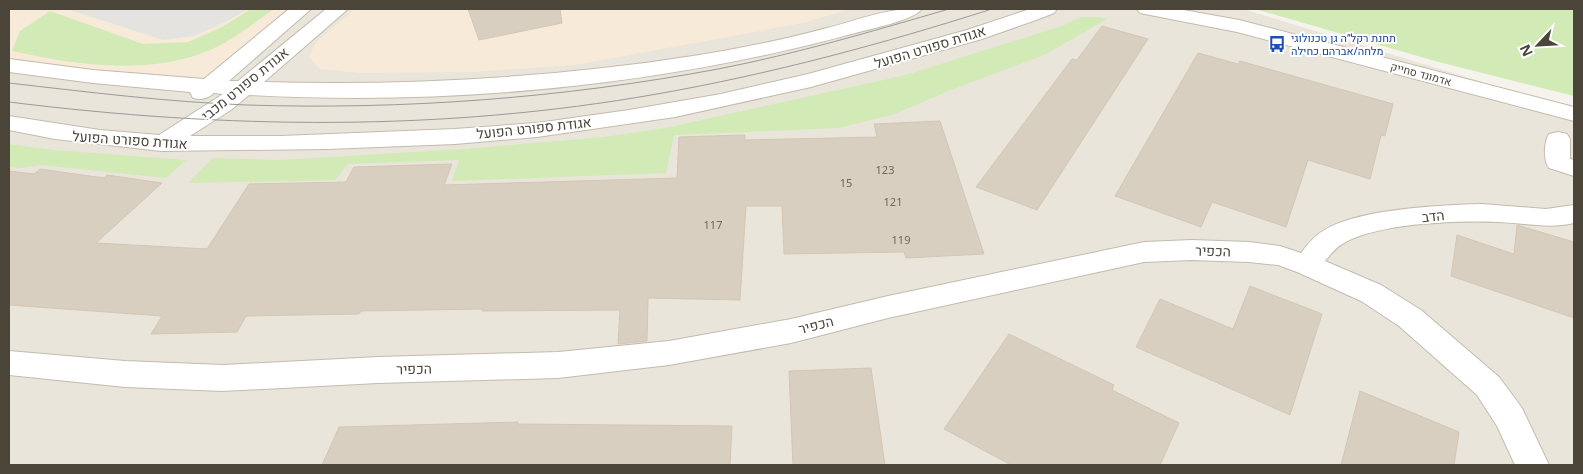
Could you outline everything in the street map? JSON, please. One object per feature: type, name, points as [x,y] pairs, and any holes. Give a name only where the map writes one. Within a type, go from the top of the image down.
[{"type":"street","name":"אגודת ספורט מכבי","points":[[161,144],[177,121],[208,86],[301,9]]},
{"type":"street","name":"אגודת ספורט מכבי","points":[[161,144],[223,105],[338,9]]},
{"type":"street","points":[[9,65],[81,75],[243,88],[423,88],[536,81],[613,74],[731,56],[800,41],[912,9]]},
{"type":"street","name":"אגודת ספורט הפועל","points":[[9,124],[71,136],[161,144],[269,144],[537,130],[658,113],[766,92],[969,36],[1047,9]]},
{"type":"street","name":"אדמונד סחייק","points":[[1147,9],[1239,26],[1574,114]]},
{"type":"street","name":"אדמונד סחייק","points":[[1192,9],[1239,26]]},
{"type":"street","points":[[1558,138],[1558,163],[1574,168]]},
{"type":"street","name":"הדב","points":[[1307,265],[1335,235],[1363,226],[1430,216],[1470,213],[1497,212],[1535,218],[1559,218],[1574,214]]},
{"type":"street","name":"הכפיר","points":[[9,363],[125,374],[222,378],[378,370],[558,365],[669,353],[791,331],[888,307],[1144,252],[1192,250],[1249,252],[1280,256],[1307,265],[1370,293],[1410,318],[1455,355],[1488,386],[1510,418],[1532,465]]},
{"type":"shaded area","points":[[9,9],[1243,9],[1574,110],[1574,465],[9,465]]},
{"type":"shaded area","points":[[9,9],[301,9],[208,86],[32,69],[9,64]]},
{"type":"shaded area","points":[[67,9],[248,9],[194,36],[163,40]]},
{"type":"shaded area","points":[[355,9],[851,9],[803,23],[575,65],[472,72],[361,73],[320,69],[309,57],[316,42]]},
{"type":"green space","points":[[251,9],[274,9],[226,42],[201,53],[175,61],[148,65],[120,66],[65,61],[12,51],[20,31],[50,11],[143,44],[188,42],[222,27]]},
{"type":"green space","points":[[1255,9],[1574,9],[1574,96],[1435,61]]},
{"type":"green space","points":[[1081,17],[1107,19],[1044,55],[946,92],[895,114],[838,128],[674,135],[666,173],[452,181],[459,160],[348,164],[335,180],[188,183],[213,158],[280,160],[464,149],[604,137],[665,128],[906,75],[1062,26]]},
{"type":"green space","points":[[9,144],[53,150],[186,160],[166,178],[41,165],[20,168],[9,167]]},
{"type":"building","points":[[468,9],[560,9],[562,23],[479,40]]},
{"type":"building","points":[[1102,26],[1148,39],[1037,210],[976,187],[1072,59],[1077,60]]},
{"type":"building","points":[[1198,53],[1238,64],[1240,61],[1393,104],[1385,136],[1381,135],[1370,179],[1308,160],[1286,227],[1212,202],[1201,227],[1115,196]]},
{"type":"building","points":[[940,121],[984,254],[906,258],[904,252],[784,254],[782,206],[746,206],[740,300],[648,298],[647,341],[618,344],[620,310],[482,311],[483,309],[361,311],[359,314],[246,316],[237,332],[151,334],[162,316],[9,305],[9,171],[34,174],[40,169],[104,178],[107,175],[162,183],[96,243],[207,249],[249,184],[346,182],[354,167],[452,164],[444,185],[677,178],[679,137],[745,135],[745,140],[877,137],[874,124]]},
{"type":"building","points":[[1517,225],[1574,242],[1574,318],[1451,276],[1457,235],[1514,254]]},
{"type":"building","points":[[1250,286],[1322,314],[1290,415],[1136,347],[1160,299],[1233,329]]},
{"type":"building","points":[[1009,334],[1114,385],[1112,390],[1179,423],[1160,465],[1011,465],[944,429]]},
{"type":"building","points":[[871,368],[885,465],[793,465],[789,371]]},
{"type":"building","points":[[1360,391],[1459,432],[1454,465],[1341,465]]},
{"type":"building","points":[[518,422],[518,424],[732,426],[730,465],[322,465],[339,427]]},
{"type":"tram line","points":[[9,83],[217,104],[365,106],[483,100],[601,88],[718,69],[863,34],[949,9]]},
{"type":"tram line","points":[[9,102],[90,111],[253,121],[334,122],[496,115],[576,106],[700,86],[784,68],[868,46],[992,9]]},
{"type":"place","name":"תחנת רקל״ה גן טכנולוגי מלחה/אברהם כחילה","points":[[1277,44]]}]
